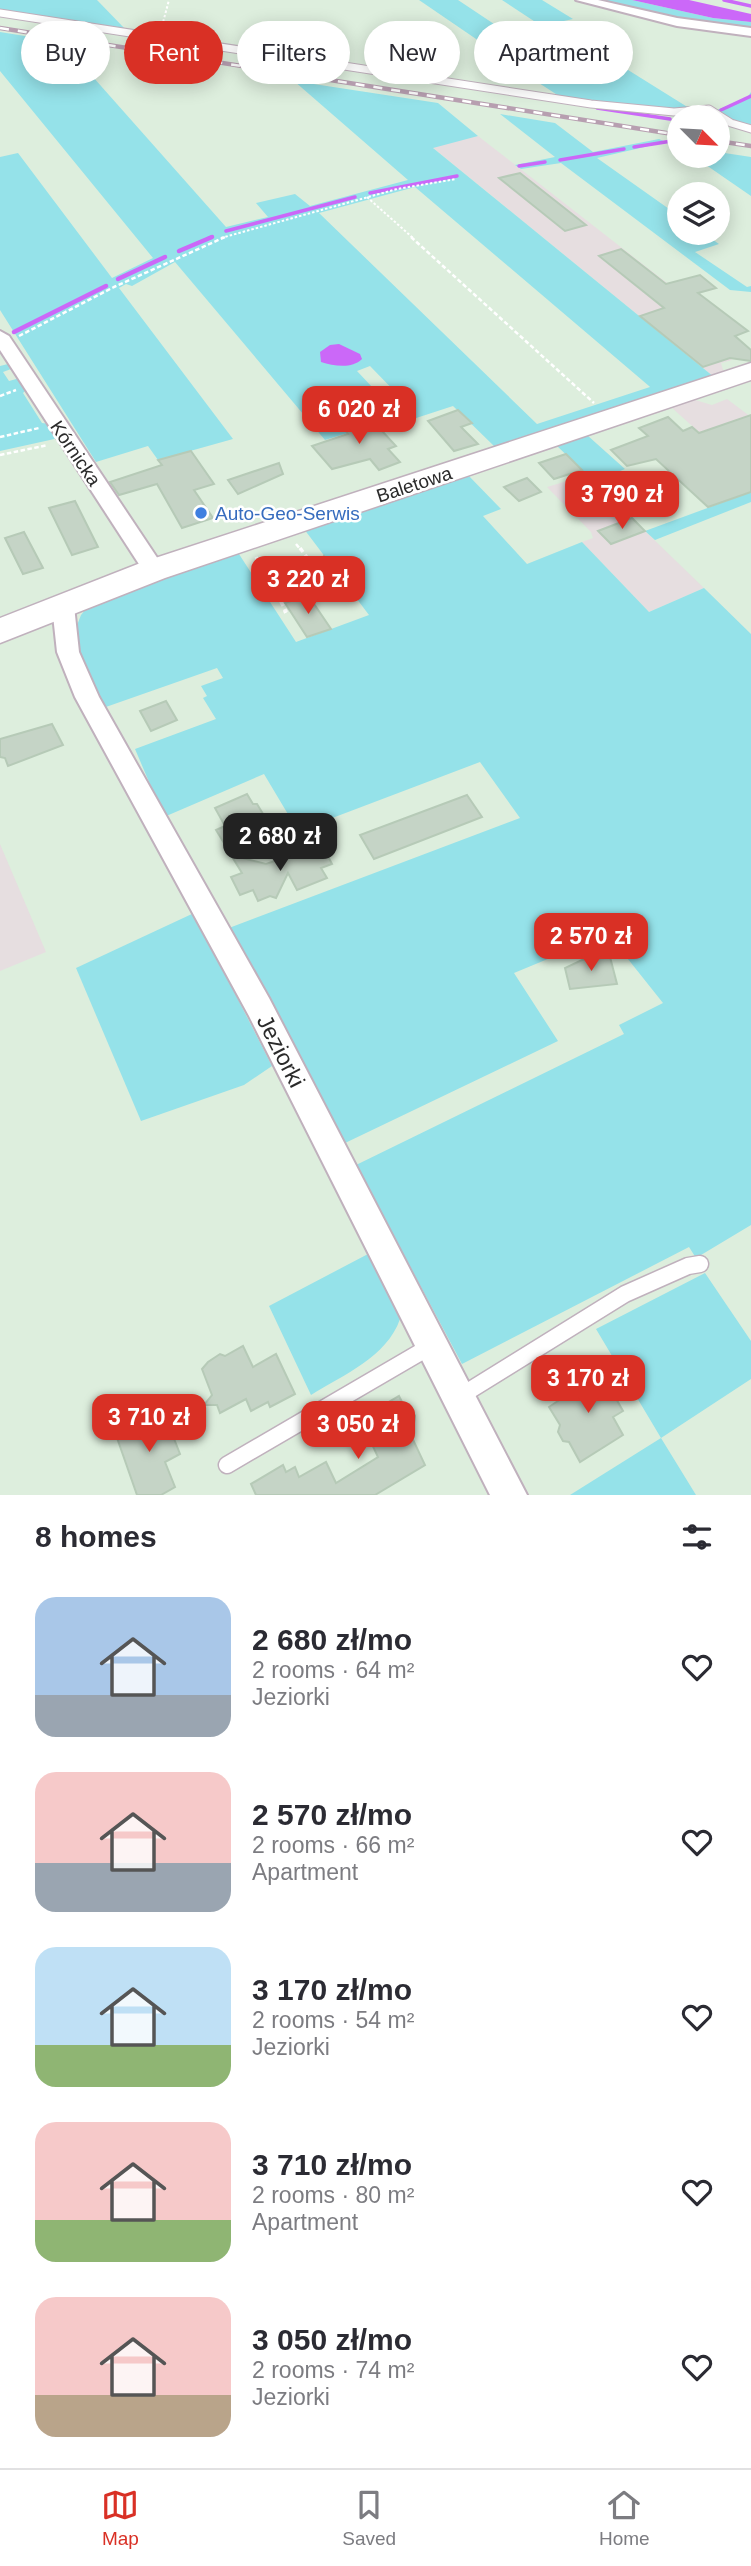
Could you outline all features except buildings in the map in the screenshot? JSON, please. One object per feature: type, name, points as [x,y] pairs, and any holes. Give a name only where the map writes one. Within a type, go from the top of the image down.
[{"type":"street","points":[[582,0],[677,22],[751,32]]},
{"type":"street","name":"Kórnicka","points":[[2,340],[154,570]]},
{"type":"street","name":"Baletowa","points":[[0,631],[154,570],[751,371]]},
{"type":"street","name":"Jeziorki","points":[[62,606],[68,652],[87,697],[259,1007],[509,1495]]},
{"type":"lane","points":[[0,13],[124,32]]},
{"type":"lane","points":[[223,48],[591,104],[674,112],[709,109],[730,123],[751,129]]},
{"type":"lane","points":[[459,1397],[625,1294],[688,1266],[700,1264]]},
{"type":"lane","points":[[227,1465],[431,1346]]},
{"type":"path","points":[[163,21],[169,0]]},
{"type":"path","points":[[2,340],[229,235],[367,197],[456,179]]},
{"type":"path","points":[[367,197],[612,418]]},
{"type":"path","points":[[0,437],[62,432]]},
{"type":"path","points":[[0,455],[62,432]]},
{"type":"path","points":[[288,534],[312,564]]},
{"type":"path","points":[[250,547],[283,602],[286,611],[281,613]]},
{"type":"shaded area","points":[[0,0],[97,0],[124,31],[110,28],[110,21],[67,21],[0,10]]},
{"type":"shaded area","points":[[419,0],[458,0],[490,21],[474,21],[474,38],[460,28],[460,21],[450,21]]},
{"type":"shaded area","points":[[502,0],[542,0],[573,19],[564,21],[534,21]]},
{"type":"shaded area","points":[[592,0],[632,0],[713,18],[751,22],[751,30],[683,20]]},
{"type":"shaded area","points":[[632,0],[689,0],[751,14],[751,22],[713,18]]},
{"type":"shaded area","points":[[0,32],[21,35],[21,84],[99,84],[226,227],[268,217],[256,203],[295,194],[310,206],[408,180],[297,84],[314,84],[438,103],[478,136],[433,148],[714,377],[656,393],[495,447],[453,406],[404,422],[390,406],[405,402],[370,366],[357,371],[373,388],[358,393],[377,416],[343,425],[348,433],[325,440],[175,262],[132,286],[126,284],[119,288],[233,439],[158,460],[148,446],[96,462],[0,310],[0,157],[18,153],[112,278],[153,258],[0,71]],"holes":[[[415,187],[650,387],[537,424],[319,213]]]},
{"type":"shaded area","points":[[633,73],[684,105],[667,105],[667,109],[559,96],[540,84],[633,84]]},
{"type":"shaded area","points":[[751,92],[751,126],[736,124],[730,120],[730,105],[747,98]]},
{"type":"shaded area","points":[[500,114],[555,123],[593,152],[659,139],[666,142],[597,158],[667,208],[667,243],[561,163],[521,169],[515,165],[555,157]]},
{"type":"shaded area","points":[[478,136],[689,300],[714,345],[732,360],[721,363],[724,373],[714,377],[432,147]]},
{"type":"shaded area","points":[[730,154],[751,157],[751,196],[710,168],[730,168]]},
{"type":"shaded area","points":[[670,245],[716,245],[695,252],[747,287],[751,286],[751,292],[730,290]]},
{"type":"shaded area","points":[[339,344],[360,354],[362,359],[348,365],[321,362],[320,352],[330,345]]},
{"type":"shaded area","points":[[8,364],[11,369],[3,372],[9,381],[20,378],[27,389],[23,393],[42,423],[50,424],[59,438],[0,451],[0,366]]},
{"type":"shaded area","points":[[692,399],[712,405],[727,399],[751,417],[738,467],[671,407]]},
{"type":"shaded area","points":[[587,435],[625,469],[620,471],[653,502],[626,512],[556,445]]},
{"type":"shaded area","points":[[467,474],[501,509],[483,516],[527,564],[582,542],[649,612],[704,588],[751,634],[751,1225],[696,1258],[689,1247],[462,1364],[356,1165],[624,1034],[619,1025],[663,1003],[608,934],[514,973],[558,1041],[343,1144],[229,928],[520,818],[480,762],[298,831],[264,774],[164,817],[135,749],[216,719],[203,698],[207,696],[201,686],[223,678],[217,668],[103,708],[72,638],[81,615],[90,604],[237,551],[296,642],[369,615],[304,529]]},
{"type":"shaded area","points":[[587,475],[704,588],[649,612],[582,542],[593,538],[591,532],[547,487]]},
{"type":"shaded area","points":[[751,492],[751,502],[655,540],[645,531]]},
{"type":"shaded area","points":[[0,844],[46,952],[0,971]]},
{"type":"shaded area","points":[[194,913],[272,1066],[244,1085],[141,1121],[76,968]]},
{"type":"shaded area","points":[[368,1254],[400,1319],[394,1332],[375,1354],[311,1395],[269,1306]]},
{"type":"shaded area","points":[[705,1273],[751,1341],[751,1379],[661,1438],[596,1329]]},
{"type":"shaded area","points":[[661,1438],[696,1495],[570,1495]]},
{"type":"waterway","points":[[724,0],[751,6]]},
{"type":"waterway","points":[[730,106],[751,96]]},
{"type":"waterway","points":[[597,108],[667,119]]},
{"type":"waterway","points":[[634,147],[667,142]]},
{"type":"waterway","points":[[560,160],[624,149]]},
{"type":"waterway","points":[[519,166],[545,162]]},
{"type":"waterway","points":[[370,193],[457,176]]},
{"type":"waterway","points":[[226,231],[355,197]]},
{"type":"waterway","points":[[179,251],[212,237],[209,238]]},
{"type":"waterway","points":[[118,279],[165,257]]},
{"type":"waterway","points":[[14,332],[106,286]]},
{"type":"railway","points":[[0,28],[667,133]]},
{"type":"railway","points":[[730,143],[751,146]]},
{"type":"place","name":"Auto-Geo-Serwis","points":[[201,513]]}]
